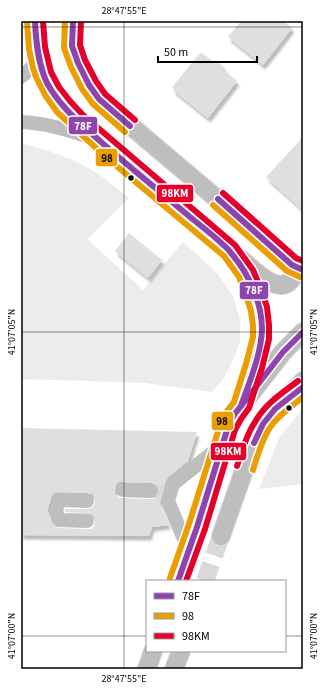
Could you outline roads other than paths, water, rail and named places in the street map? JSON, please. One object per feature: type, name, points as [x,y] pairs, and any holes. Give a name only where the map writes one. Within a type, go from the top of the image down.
[{"type":"main road","points":[[35,21],[38,57],[45,78],[58,100],[76,120],[230,251],[269,282],[281,285],[286,284],[293,278],[294,269],[298,267],[99,99],[89,85],[78,63],[72,46],[73,21]]},
{"type":"main road","points":[[230,251],[246,273],[254,292],[262,326],[261,338],[254,366],[241,406]]},
{"type":"main road","points":[[191,543],[228,427],[234,415],[283,352],[303,332]]},
{"type":"main road","points":[[221,536],[254,442],[263,424],[275,409],[303,381]]},
{"type":"main road","points":[[275,409],[303,387]]},
{"type":"main road","points":[[147,669],[153,652]]},
{"type":"main road","points":[[174,669],[181,652]]},
{"type":"street","points":[[21,77],[33,66],[38,57]]},
{"type":"street","points":[[21,122],[33,122],[71,130],[100,141]]},
{"type":"street","points":[[191,543],[168,501],[169,492],[173,484],[222,445]]},
{"type":"street","points":[[123,490],[151,491]]},
{"type":"street","points":[[87,501],[59,500],[56,510],[59,520],[87,521]]},
{"type":"tunnel","points":[[151,491],[167,492]]},
{"type":"tunnel","points":[[178,580],[194,535]]},
{"type":"tunnel","points":[[205,580],[221,536]]}]
